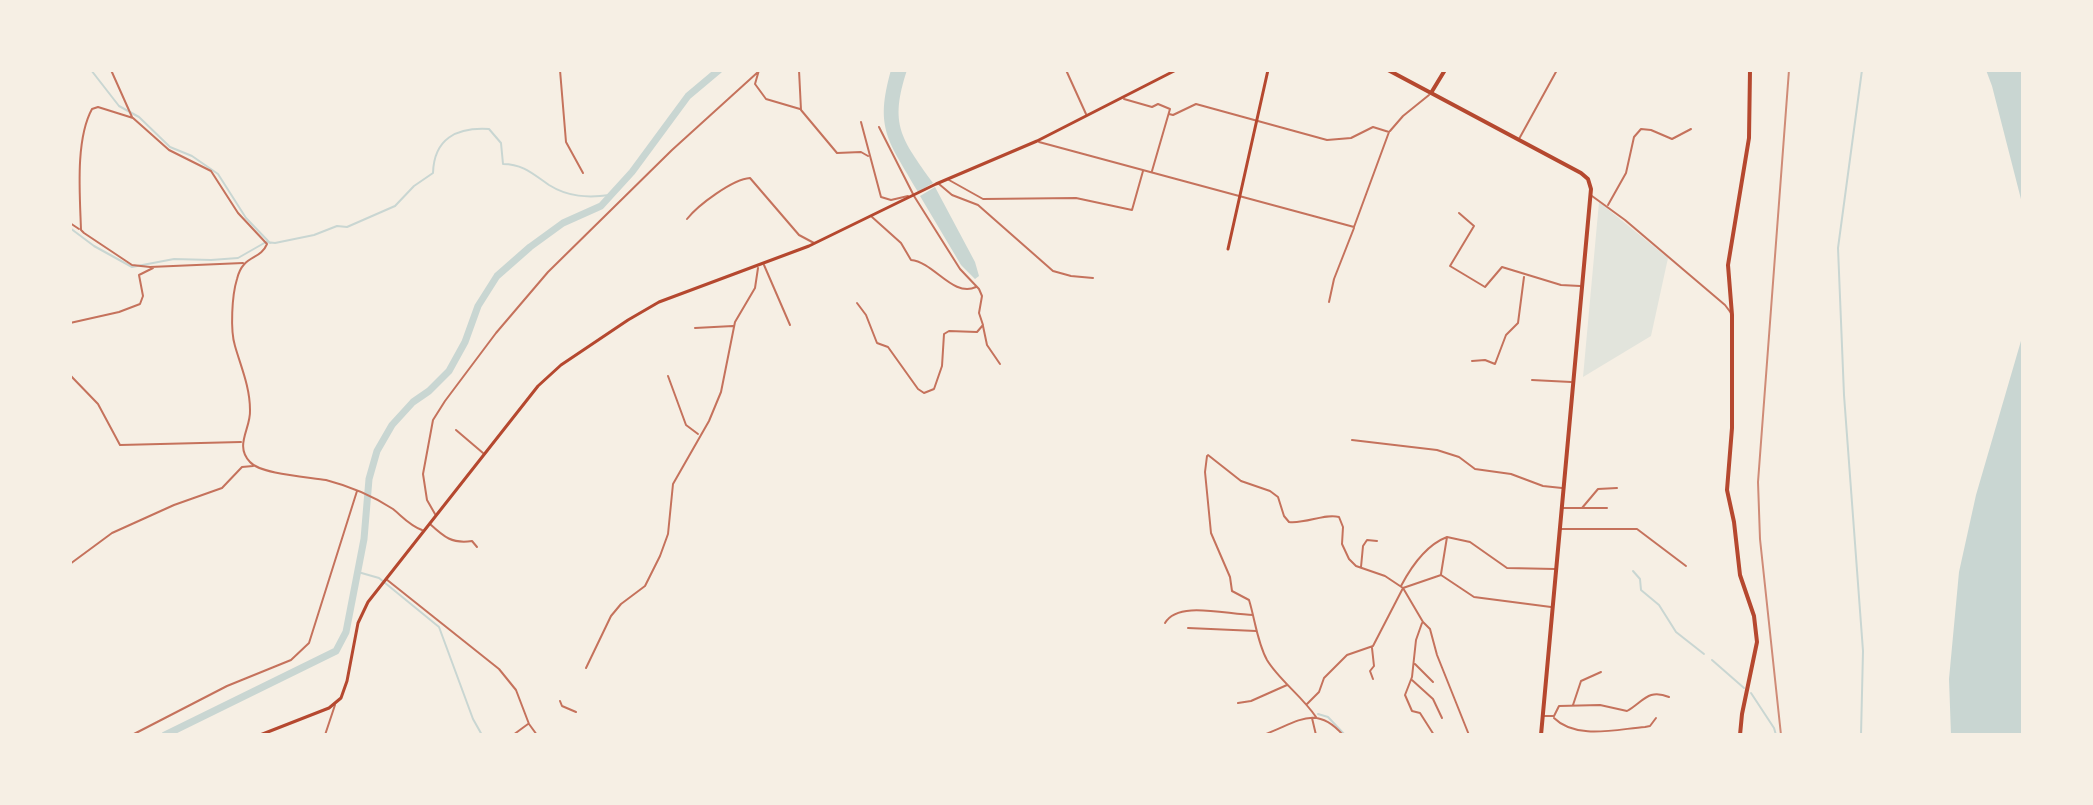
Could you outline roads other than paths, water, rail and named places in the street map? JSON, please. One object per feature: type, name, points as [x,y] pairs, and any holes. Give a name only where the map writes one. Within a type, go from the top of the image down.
[{"type":"main road","points":[[260,735],[336,703],[347,681],[358,623],[368,602],[538,386],[561,365],[650,306],[815,243],[937,184],[1037,141],[1176,70]]},
{"type":"main road","points":[[1228,249],[1268,70]]},
{"type":"main road","points":[[1388,70],[1585,176],[1591,195],[1541,735]]},
{"type":"main road","points":[[1431,93],[1445,70]]},
{"type":"main road","points":[[1740,735],[1757,642],[1754,616],[1740,575],[1727,490],[1732,428],[1732,315],[1728,265],[1749,138],[1750,70]]},
{"type":"street","points":[[70,223],[128,263],[158,266],[243,263],[260,253],[267,244],[238,213],[215,175],[202,165],[169,150],[133,118],[111,70]]},
{"type":"street","points":[[560,70],[566,142],[583,173]]},
{"type":"street","points":[[799,70],[801,110]]},
{"type":"street","points":[[1066,70],[1087,115]]},
{"type":"street","points":[[1519,140],[1557,70]]},
{"type":"street","points":[[758,71],[755,84],[766,99],[801,110],[837,153],[861,152],[868,156]]},
{"type":"street","points":[[436,514],[427,500],[423,474],[433,420],[445,401],[540,280],[672,150],[758,71]]},
{"type":"street","points":[[1329,302],[1334,279],[1389,132],[1431,93]]},
{"type":"street","points":[[1120,97],[1143,106],[1158,104],[1170,109],[1152,172]]},
{"type":"street","points":[[1169,114],[1196,104],[1327,140],[1351,138],[1373,127],[1389,132]]},
{"type":"street","points":[[81,230],[77,174],[89,113],[98,107],[133,118]]},
{"type":"street","points":[[861,122],[881,197],[891,200],[915,195]]},
{"type":"street","points":[[879,127],[915,195],[960,269],[982,296],[979,313],[987,345],[1000,364]]},
{"type":"street","points":[[1607,206],[1626,173],[1634,137],[1641,129],[1672,139],[1691,129]]},
{"type":"street","points":[[1037,141],[1354,227]]},
{"type":"street","points":[[948,179],[983,199],[1076,198],[1132,210],[1143,170]]},
{"type":"street","points":[[687,219],[695,209],[736,182],[750,178],[799,235],[815,243]]},
{"type":"street","points":[[937,184],[952,195],[978,205],[1053,271],[1093,278]]},
{"type":"street","points":[[1591,195],[1725,305],[1732,315]]},
{"type":"street","points":[[978,205],[983,199]]},
{"type":"street","points":[[1459,213],[1474,226],[1450,266],[1485,287],[1502,267],[1561,285],[1581,286]]},
{"type":"street","points":[[872,216],[901,243],[911,260],[936,270],[959,289],[977,287]]},
{"type":"street","points":[[243,263],[235,283],[234,341],[244,369],[250,410],[242,442],[247,458],[254,466]]},
{"type":"street","points":[[764,264],[790,325]]},
{"type":"street","points":[[70,323],[140,304],[143,296],[139,275],[158,266]]},
{"type":"street","points":[[586,668],[611,616],[645,586],[657,562],[668,534],[673,484],[709,421],[725,380],[734,326],[755,288],[758,266]]},
{"type":"street","points":[[1472,361],[1485,360],[1495,364],[1506,335],[1518,323],[1524,275]]},
{"type":"street","points":[[857,303],[866,315],[877,343],[888,347],[924,393],[934,389],[941,373],[944,334],[952,331],[973,333],[981,330],[983,325]]},
{"type":"street","points":[[695,328],[734,326]]},
{"type":"street","points":[[70,375],[98,404],[120,445],[242,442]]},
{"type":"street","points":[[668,376],[686,425],[699,435]]},
{"type":"street","points":[[1532,380],[1573,382]]},
{"type":"street","points":[[456,430],[484,454]]},
{"type":"street","points":[[1352,440],[1437,450],[1459,457],[1475,469],[1511,474],[1543,486],[1563,488]]},
{"type":"street","points":[[1316,735],[1314,717],[1307,704],[1266,657],[1249,600],[1232,591],[1223,556],[1212,537],[1205,472],[1208,455],[1241,481],[1278,497],[1289,522],[1315,521],[1332,515],[1339,517],[1343,527],[1344,552],[1352,562],[1402,587],[1430,629],[1437,655],[1469,735]]},
{"type":"street","points":[[70,564],[112,533],[222,488],[240,468],[254,466],[358,491],[392,509],[423,531]]},
{"type":"street","points":[[1581,509],[1598,489],[1617,488]]},
{"type":"street","points":[[132,735],[227,686],[291,660],[309,643],[358,491]]},
{"type":"street","points":[[1561,508],[1607,508]]},
{"type":"street","points":[[429,524],[445,538],[458,543],[472,541],[477,547]]},
{"type":"street","points":[[1559,529],[1637,529],[1686,566]]},
{"type":"street","points":[[1441,575],[1447,537]]},
{"type":"street","points":[[1373,679],[1370,671],[1374,666],[1371,647],[1409,570],[1441,538],[1470,542],[1507,568],[1556,569]]},
{"type":"street","points":[[1361,568],[1364,544],[1367,540],[1377,541]]},
{"type":"street","points":[[1402,587],[1441,575]]},
{"type":"street","points":[[1441,575],[1474,597],[1552,608]]},
{"type":"street","points":[[384,581],[499,669],[516,690],[529,724],[537,735]]},
{"type":"street","points":[[1165,623],[1169,616],[1183,610],[1254,615]]},
{"type":"street","points":[[1423,622],[1416,640],[1411,679],[1405,691],[1412,711],[1420,713],[1434,735]]},
{"type":"street","points":[[1188,628],[1257,631]]},
{"type":"street","points":[[1307,704],[1319,692],[1324,678],[1347,655],[1371,647]]},
{"type":"street","points":[[1414,664],[1433,682]]},
{"type":"street","points":[[1573,706],[1581,681],[1601,672]]},
{"type":"street","points":[[1411,679],[1433,699],[1442,718]]},
{"type":"street","points":[[1238,703],[1251,701],[1288,685]]},
{"type":"street","points":[[1554,716],[1557,706],[1600,705],[1627,711],[1643,697],[1653,693],[1669,697]]},
{"type":"street","points":[[560,701],[562,706],[576,712]]},
{"type":"street","points":[[325,735],[336,703]]},
{"type":"street","points":[[1543,716],[1554,716],[1562,724],[1578,729],[1604,731],[1650,726],[1656,718]]},
{"type":"street","points":[[1263,735],[1314,717],[1327,719],[1343,735]]},
{"type":"street","points":[[513,735],[529,724]]},
{"type":"street","points":[[1578,729],[1582,735]]},
{"type":"street","points":[[1604,731],[1610,735]]},
{"type":"waterway","points":[[91,70],[119,106],[139,117],[170,147],[192,156],[218,174],[246,218],[270,243]]},
{"type":"waterway","points":[[165,735],[336,651],[346,632],[364,539],[369,479],[377,451],[392,425],[449,371],[465,342],[478,306],[497,276],[563,223],[601,206],[632,172],[688,96],[719,70]]},
{"type":"waterway","points":[[1861,735],[1863,651],[1844,395],[1838,248],[1862,70]]},
{"type":"waterway","points":[[70,228],[94,246],[132,267],[174,259],[238,258],[266,242],[314,235],[337,226],[347,227],[395,206],[414,186],[433,173],[434,161],[442,144],[457,133],[477,129],[489,129],[501,143],[503,164],[522,168],[556,189],[571,194],[610,195]]},
{"type":"waterway","points":[[1633,571],[1640,579],[1641,590],[1659,605],[1676,632],[1704,654]]},
{"type":"waterway","points":[[358,572],[379,578],[439,627],[473,719],[482,735]]},
{"type":"waterway","points":[[1712,660],[1744,688]]},
{"type":"waterway","points":[[1751,693],[1776,735]]},
{"type":"waterway","points":[[1318,714],[1328,717],[1345,735]]},
{"type":"waterway","points":[[169,735],[172,730]]},
{"type":"railway","points":[[1781,735],[1760,539],[1758,482],[1789,70]]}]
